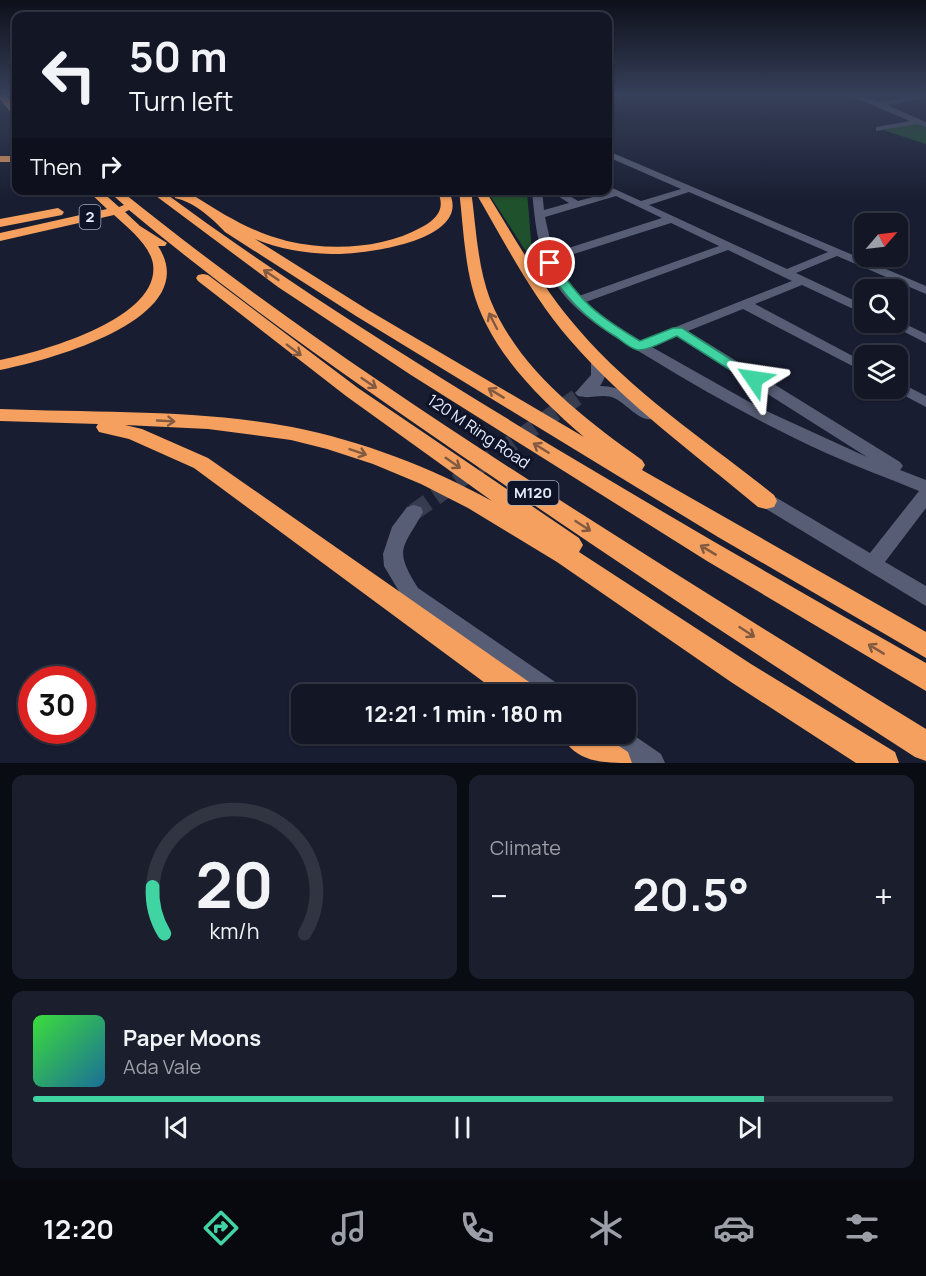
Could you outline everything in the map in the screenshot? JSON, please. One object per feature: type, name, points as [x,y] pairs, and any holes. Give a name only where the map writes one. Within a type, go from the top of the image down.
[{"type":"highway","points":[[101,195],[128,209],[153,238],[254,319],[361,399],[687,626],[895,763]]},
{"type":"highway","name":"2","points":[[0,228],[128,209],[146,195]]},
{"type":"highway","name":"120 M Ring Road","points":[[162,195],[195,212],[292,290],[465,401],[692,540],[926,678]]},
{"type":"highway","name":"2","points":[[0,237],[128,209],[173,195]]},
{"type":"highway","points":[[181,195],[195,212],[275,242],[327,250],[376,246],[421,234],[445,216],[449,204],[444,195]]},
{"type":"highway","points":[[466,195],[477,280],[491,317],[521,362],[563,408],[633,463],[732,526],[926,636]]},
{"type":"highway","points":[[482,195],[565,324],[598,361],[631,391],[766,501]]},
{"type":"highway","points":[[0,223],[128,209]]},
{"type":"highway","points":[[0,248],[128,209]]},
{"type":"highway","points":[[0,365],[38,357],[80,342],[114,326],[146,302],[160,281],[160,262],[128,209]]},
{"type":"highway","name":"120 M Ring Road","points":[[128,209],[256,303],[478,457],[644,567],[926,746]]},
{"type":"highway","points":[[221,220],[250,242],[393,331],[726,531],[926,646]]},
{"type":"highway","points":[[0,415],[155,421],[251,428],[332,444],[406,470],[458,493],[521,527],[578,562],[789,706],[884,763]]},
{"type":"highway","points":[[23,416],[104,426],[135,434],[201,463],[508,684]]},
{"type":"highway","points":[[590,744],[617,763]]},
{"type":"street","points":[[612,156],[926,290]]},
{"type":"street","points":[[640,204],[690,189]]},
{"type":"street","points":[[612,191],[854,305]]},
{"type":"street","points":[[537,195],[539,215],[549,258],[563,285],[577,302],[606,326],[691,378],[818,443],[926,487]]},
{"type":"street","points":[[561,195],[577,204]]},
{"type":"street","points":[[539,215],[601,195]]},
{"type":"street","points":[[549,258],[671,219]]},
{"type":"street","points":[[577,302],[729,246]]},
{"type":"street","points":[[787,273],[838,252]]},
{"type":"street","points":[[639,346],[802,280]]},
{"type":"street","points":[[744,304],[854,363]]},
{"type":"street","points":[[908,330],[926,339]]},
{"type":"street","points":[[678,331],[926,487]]},
{"type":"street","points":[[598,361],[599,376],[596,382],[583,393],[605,389],[622,394],[713,467],[926,597]]},
{"type":"street","points":[[908,392],[926,402]]},
{"type":"street","points":[[872,565],[926,495]]},
{"type":"street","points":[[414,512],[399,532],[393,554],[394,567],[411,594],[539,684]]},
{"type":"street","points":[[624,744],[652,763]]},
{"type":"green space","points":[[885,131],[926,131],[926,144]]},
{"type":"green space","points":[[490,195],[527,195],[532,253],[525,250]]},
{"type":"tunnel","points":[[414,512],[583,393]]},
{"type":"route","points":[[550,263],[563,285],[579,304],[606,326],[639,346],[678,331],[754,379]]}]
